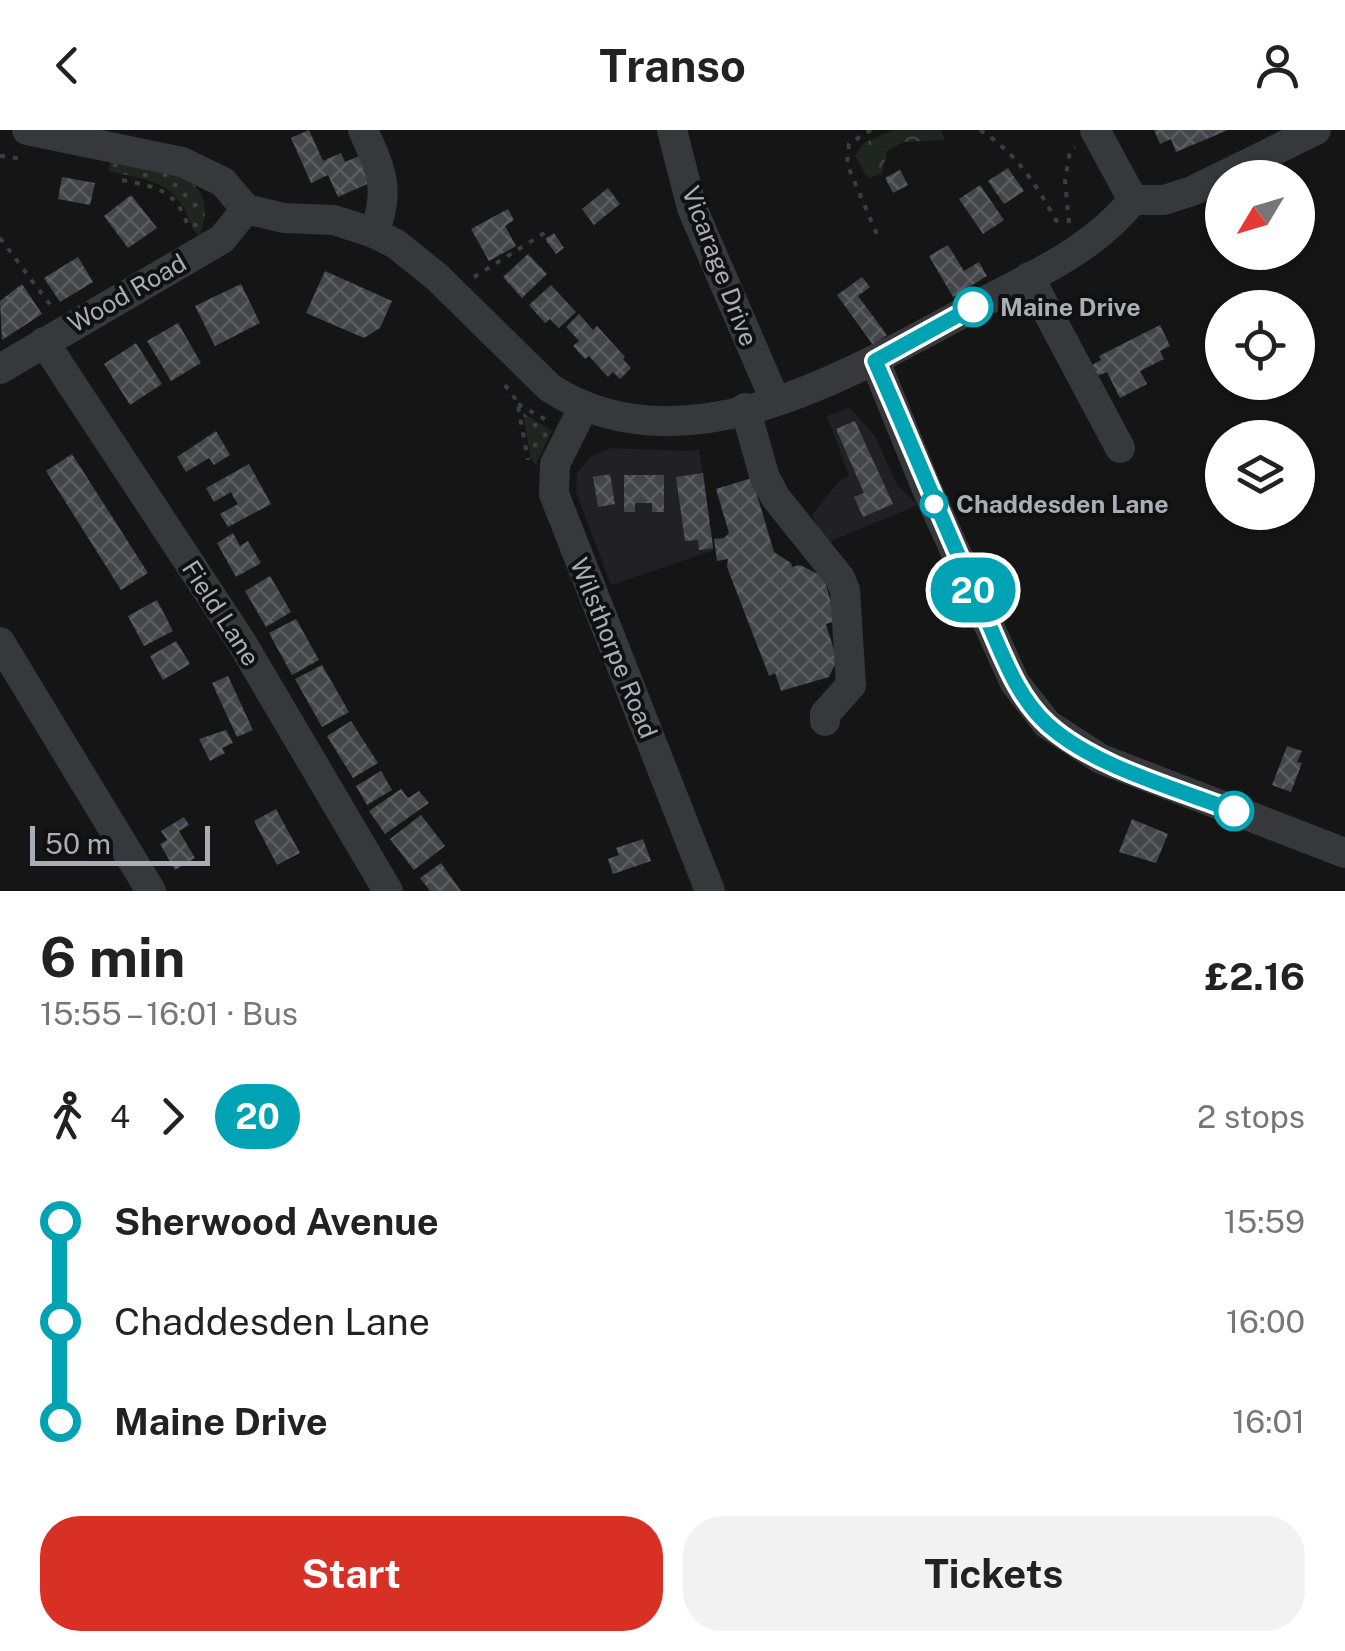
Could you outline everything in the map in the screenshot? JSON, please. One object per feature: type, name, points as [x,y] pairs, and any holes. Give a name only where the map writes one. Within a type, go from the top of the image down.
[{"type":"street","points":[[26,130],[83,135],[169,158],[224,182],[246,209],[284,218],[334,220],[374,233],[411,254],[550,388],[614,418],[656,422],[706,418],[820,386],[875,361],[1074,252],[1107,230],[1133,200],[1164,200],[1192,191],[1316,130]]},
{"type":"street","points":[[363,130],[382,173],[385,202],[374,233]]},
{"type":"street","name":"Vicarage Drive","points":[[672,130],[692,208],[775,400]]},
{"type":"street","points":[[1085,138],[1133,200]]},
{"type":"street","name":"Wood Road","points":[[0,369],[222,239],[246,209]]},
{"type":"street","points":[[1030,277],[1120,448]]},
{"type":"street","name":"Field Lane","points":[[55,335],[388,891]]},
{"type":"street","points":[[875,361],[1015,683],[1047,724],[1101,758],[1345,854]]},
{"type":"street","points":[[554,494],[556,464],[584,406]]},
{"type":"street","points":[[745,408],[762,467],[776,498],[840,578],[845,590],[850,686],[825,714],[825,721]]},
{"type":"street","name":"Wilsthorpe Road","points":[[554,494],[710,891]]},
{"type":"street","points":[[0,642],[151,891]]},
{"type":"path","points":[[872,130],[848,144],[848,164],[878,237]]},
{"type":"path","points":[[980,130],[1005,145],[1037,185],[1074,252]]},
{"type":"path","points":[[1074,252],[1065,182],[1070,151],[1085,138]]},
{"type":"path","points":[[0,156],[34,160]]},
{"type":"path","points":[[124,180],[171,195],[199,252]]},
{"type":"path","points":[[454,295],[477,274],[546,232]]},
{"type":"path","points":[[0,238],[55,335]]},
{"type":"path","points":[[506,348],[498,375],[518,404],[530,472],[554,494]]},
{"type":"path","points":[[518,404],[569,433]]},
{"type":"shaded area","points":[[850,408],[875,436],[897,485],[918,505],[826,543],[812,515],[840,480],[849,476],[827,416]]},
{"type":"shaded area","points":[[611,448],[699,449],[714,550],[611,585],[576,492],[577,473],[590,457]]},
{"type":"green space","points":[[893,130],[942,130],[944,140],[904,142],[887,151],[882,173],[868,178],[855,156],[864,143]]},
{"type":"green space","points":[[111,159],[166,170],[195,186],[203,198],[205,215],[199,236],[184,208],[169,191],[151,181],[108,171]]},
{"type":"green space","points":[[523,413],[552,431],[536,464],[531,459]]},
{"type":"building","points":[[309,130],[323,161],[341,153],[345,162],[362,155],[374,181],[338,197],[328,175],[311,183],[291,138]]},
{"type":"building","points":[[1154,130],[1228,130],[1176,152],[1171,139],[1160,144]]},
{"type":"building","points":[[1008,168],[1024,191],[1004,204],[988,181]]},
{"type":"building","points":[[900,170],[908,185],[893,193],[885,178]]},
{"type":"building","points":[[62,177],[95,183],[90,205],[58,199]]},
{"type":"building","points":[[980,185],[1004,220],[983,234],[959,199]]},
{"type":"building","points":[[608,188],[620,204],[594,225],[582,209]]},
{"type":"building","points":[[131,195],[157,228],[128,248],[104,216]]},
{"type":"building","points":[[508,209],[514,220],[505,226],[516,246],[489,261],[471,229]]},
{"type":"building","points":[[554,233],[564,248],[556,254],[545,239]]},
{"type":"building","points":[[948,245],[964,271],[979,262],[987,276],[953,297],[929,256]]},
{"type":"building","points":[[528,254],[547,274],[522,298],[503,277]]},
{"type":"building","points":[[78,257],[93,282],[60,302],[44,278]]},
{"type":"building","points":[[325,271],[392,301],[380,328],[364,338],[306,313]]},
{"type":"building","points":[[862,277],[870,287],[858,296],[887,335],[873,345],[837,295]]},
{"type":"building","points":[[22,284],[42,314],[2,340],[0,301]]},
{"type":"building","points":[[241,284],[260,323],[215,346],[195,306]]},
{"type":"building","points":[[551,285],[576,312],[559,328],[550,319],[545,323],[529,305]]},
{"type":"building","points":[[579,314],[593,330],[597,326],[625,357],[631,368],[620,379],[613,372],[608,377],[589,356],[585,359],[573,346],[579,341],[566,327]]},
{"type":"building","points":[[178,323],[201,363],[171,381],[147,341]]},
{"type":"building","points":[[1160,325],[1170,346],[1160,351],[1164,359],[1140,371],[1147,384],[1120,398],[1107,372],[1097,376],[1092,365],[1101,360],[1099,356]]},
{"type":"building","points":[[136,343],[162,384],[130,405],[104,364]]},
{"type":"building","points":[[855,421],[893,504],[863,517],[854,497],[864,493],[836,429]]},
{"type":"building","points":[[216,431],[230,455],[214,465],[209,458],[186,472],[177,457]]},
{"type":"building","points":[[72,454],[148,573],[121,590],[46,471]]},
{"type":"building","points":[[249,464],[271,504],[228,527],[220,514],[238,504],[231,492],[214,502],[206,488]]},
{"type":"building","points":[[703,473],[713,548],[699,550],[698,540],[685,541],[676,477]]},
{"type":"building","points":[[610,474],[615,504],[598,507],[593,477]]},
{"type":"building","points":[[624,475],[664,475],[664,512],[652,512],[652,503],[635,503],[635,512],[624,512]]},
{"type":"building","points":[[752,478],[774,552],[792,567],[800,565],[824,577],[836,621],[826,624],[837,660],[829,677],[781,691],[775,673],[769,676],[727,567],[728,559],[717,561],[714,539],[729,533],[716,489]]},
{"type":"building","points":[[233,533],[240,546],[248,541],[261,563],[236,577],[217,543]]},
{"type":"building","points":[[270,576],[291,612],[266,627],[245,591]]},
{"type":"building","points":[[157,600],[173,631],[144,646],[128,616]]},
{"type":"building","points":[[296,619],[319,660],[292,675],[269,633]]},
{"type":"building","points":[[176,641],[190,664],[163,680],[150,656]]},
{"type":"building","points":[[322,665],[349,712],[322,727],[295,679]]},
{"type":"building","points":[[228,676],[253,730],[237,737],[212,683]]},
{"type":"building","points":[[351,721],[378,763],[353,778],[327,736]]},
{"type":"building","points":[[226,730],[233,743],[210,761],[199,739]]},
{"type":"building","points":[[1287,746],[1302,751],[1297,762],[1302,763],[1291,792],[1272,785]]},
{"type":"building","points":[[381,771],[392,790],[367,805],[356,786]]},
{"type":"building","points":[[401,789],[408,798],[419,791],[429,803],[385,834],[369,811]]},
{"type":"building","points":[[276,809],[300,853],[277,865],[254,821]]},
{"type":"building","points":[[421,815],[445,846],[414,870],[390,839]]},
{"type":"building","points":[[184,817],[189,825],[179,831],[195,858],[175,870],[160,844],[167,840],[161,831]]},
{"type":"building","points":[[1132,819],[1168,834],[1156,863],[1119,852]]},
{"type":"building","points":[[643,839],[651,861],[613,874],[608,859],[619,855],[616,848]]},
{"type":"building","points":[[441,863],[461,891],[430,891],[420,878]]},
{"type":"bus line","name":"20","points":[[973,307],[875,361],[1015,683],[1047,724],[1076,745],[1234,811]]},
{"type":"place","name":"Maine Drive","points":[[973,307]]},
{"type":"place","name":"Chaddesden Lane","points":[[934,504]]}]
